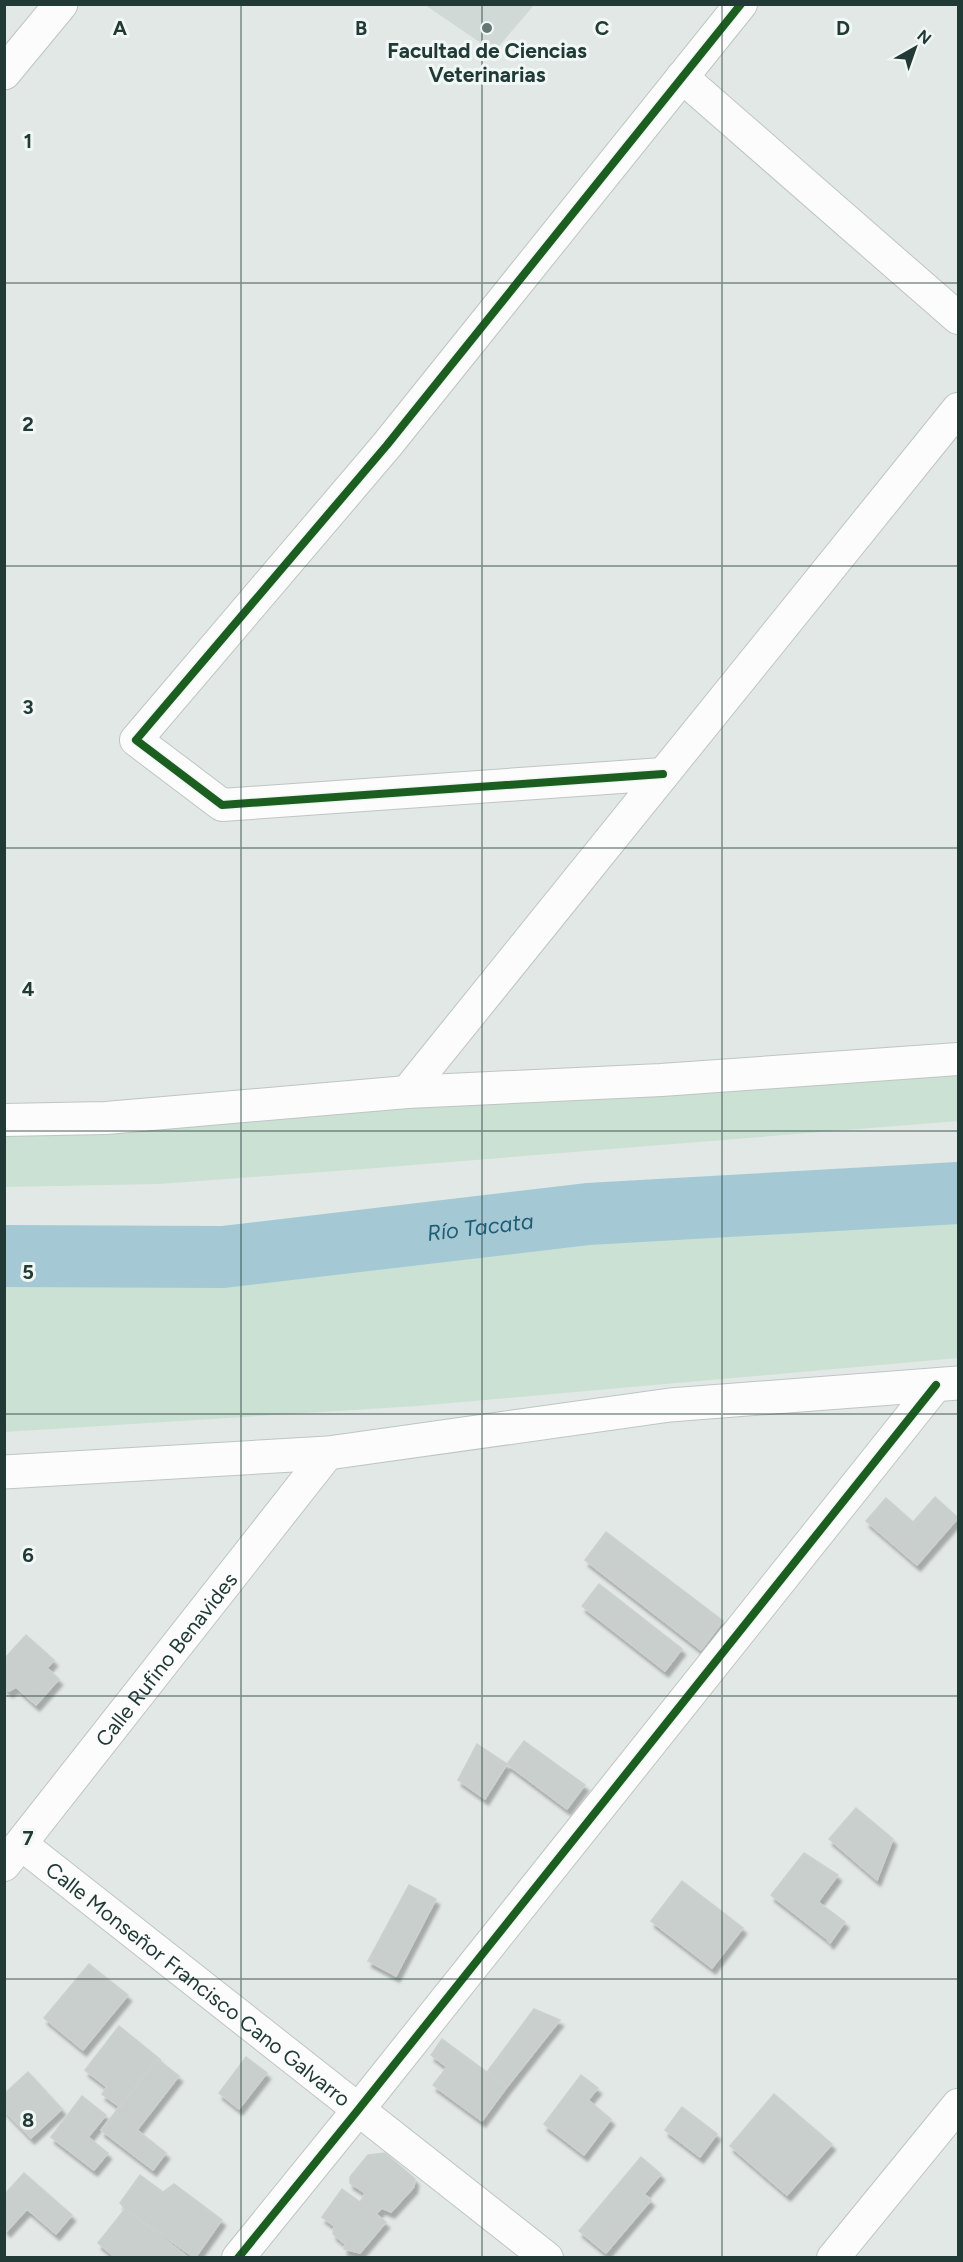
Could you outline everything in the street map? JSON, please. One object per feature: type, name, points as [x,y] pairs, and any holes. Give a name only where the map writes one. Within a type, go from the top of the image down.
[{"type":"street","points":[[4,73],[61,4]]},
{"type":"street","points":[[663,774],[222,805],[136,740],[387,445],[741,4]]},
{"type":"street","points":[[682,77],[958,318]]},
{"type":"street","points":[[407,1092],[958,409]]},
{"type":"street","points":[[4,1120],[106,1118],[407,1092],[661,1080],[958,1059]]},
{"type":"street","points":[[4,1472],[328,1453],[670,1405],[947,1384]]},
{"type":"street","points":[[238,2258],[947,1384]]},
{"type":"street","name":"Calle Rufino Benavides","points":[[13,1854],[328,1453]]},
{"type":"street","name":"Calle Monseñor Francisco Cano Galvarro","points":[[13,1854],[358,2110],[547,2258]]},
{"type":"street","points":[[833,2258],[958,2104]]},
{"type":"shaded area","name":"Facultad de Ciencias Veterinarias","points":[[534,4],[494,52],[425,5]]},
{"type":"green space","points":[[958,1068],[958,1121],[159,1184],[5,1187],[4,1136],[89,1135],[388,1108]]},
{"type":"green space","points":[[958,1209],[958,1358],[417,1406],[5,1432],[5,1277],[314,1257]]},
{"type":"building","points":[[935,1497],[958,1518],[917,1565],[866,1521],[886,1498],[913,1522]]},
{"type":"building","points":[[606,1532],[723,1621],[701,1650],[585,1560]]},
{"type":"building","points":[[599,1584],[682,1649],[665,1671],[582,1606]]},
{"type":"building","points":[[26,1635],[54,1660],[47,1668],[59,1679],[36,1705],[16,1687],[9,1691],[4,1687],[4,1659]]},
{"type":"building","points":[[524,1741],[585,1785],[567,1809],[507,1764]]},
{"type":"building","points":[[477,1744],[507,1764],[485,1799],[458,1780]]},
{"type":"building","points":[[856,1808],[893,1839],[877,1880],[829,1839]]},
{"type":"building","points":[[804,1853],[838,1875],[818,1902],[845,1922],[830,1943],[771,1895]]},
{"type":"building","points":[[682,1881],[743,1928],[712,1968],[651,1921]]},
{"type":"building","points":[[409,1885],[436,1899],[396,1976],[368,1961]]},
{"type":"building","points":[[89,1964],[128,1995],[83,2050],[44,2018]]},
{"type":"building","points":[[534,2009],[560,2020],[507,2087],[487,2072]]},
{"type":"building","points":[[119,2026],[161,2060],[157,2059],[120,2107],[102,2094],[107,2087],[85,2070]]},
{"type":"building","points":[[442,2039],[507,2087],[482,2121],[433,2085],[447,2067],[431,2055]]},
{"type":"building","points":[[246,2057],[267,2073],[239,2109],[219,2093]]},
{"type":"building","points":[[157,2059],[179,2076],[137,2130],[166,2153],[153,2170],[101,2130]]},
{"type":"building","points":[[28,2072],[62,2109],[31,2138],[4,2110],[4,2094]]},
{"type":"building","points":[[581,2075],[598,2088],[588,2100],[611,2119],[584,2155],[544,2124]]},
{"type":"building","points":[[774,2094],[832,2144],[787,2195],[730,2146]]},
{"type":"building","points":[[82,2096],[106,2115],[88,2137],[108,2153],[94,2170],[51,2137]]},
{"type":"building","points":[[682,2107],[717,2134],[700,2157],[665,2130]]},
{"type":"building","points":[[385,2153],[415,2179],[414,2187],[391,2212],[382,2208],[376,2214],[386,2222],[360,2253],[344,2249],[345,2244],[333,2234],[334,2226],[322,2217],[342,2189],[360,2202],[365,2193],[350,2183],[350,2177],[368,2155]]},
{"type":"building","points":[[641,2157],[661,2174],[644,2194],[651,2200],[606,2253],[579,2231]]},
{"type":"building","points":[[24,2173],[72,2215],[56,2234],[27,2209],[7,2231],[4,2228],[4,2195]]},
{"type":"building","points":[[140,2175],[163,2192],[174,2184],[222,2220],[195,2258],[125,2209],[120,2203]]},
{"type":"building","points":[[125,2209],[189,2258],[116,2258],[98,2243]]},
{"type":"waterway","name":"Río Tacata","points":[[4,1256],[223,1257],[588,1214],[958,1193]]},
{"type":"cycle path","points":[[663,774],[222,805],[136,740],[387,445],[741,4]]},
{"type":"cycle path","points":[[238,2258],[936,1385]]},
{"type":"place","name":"Facultad de Ciencias Veterinarias","points":[[487,28]]}]
